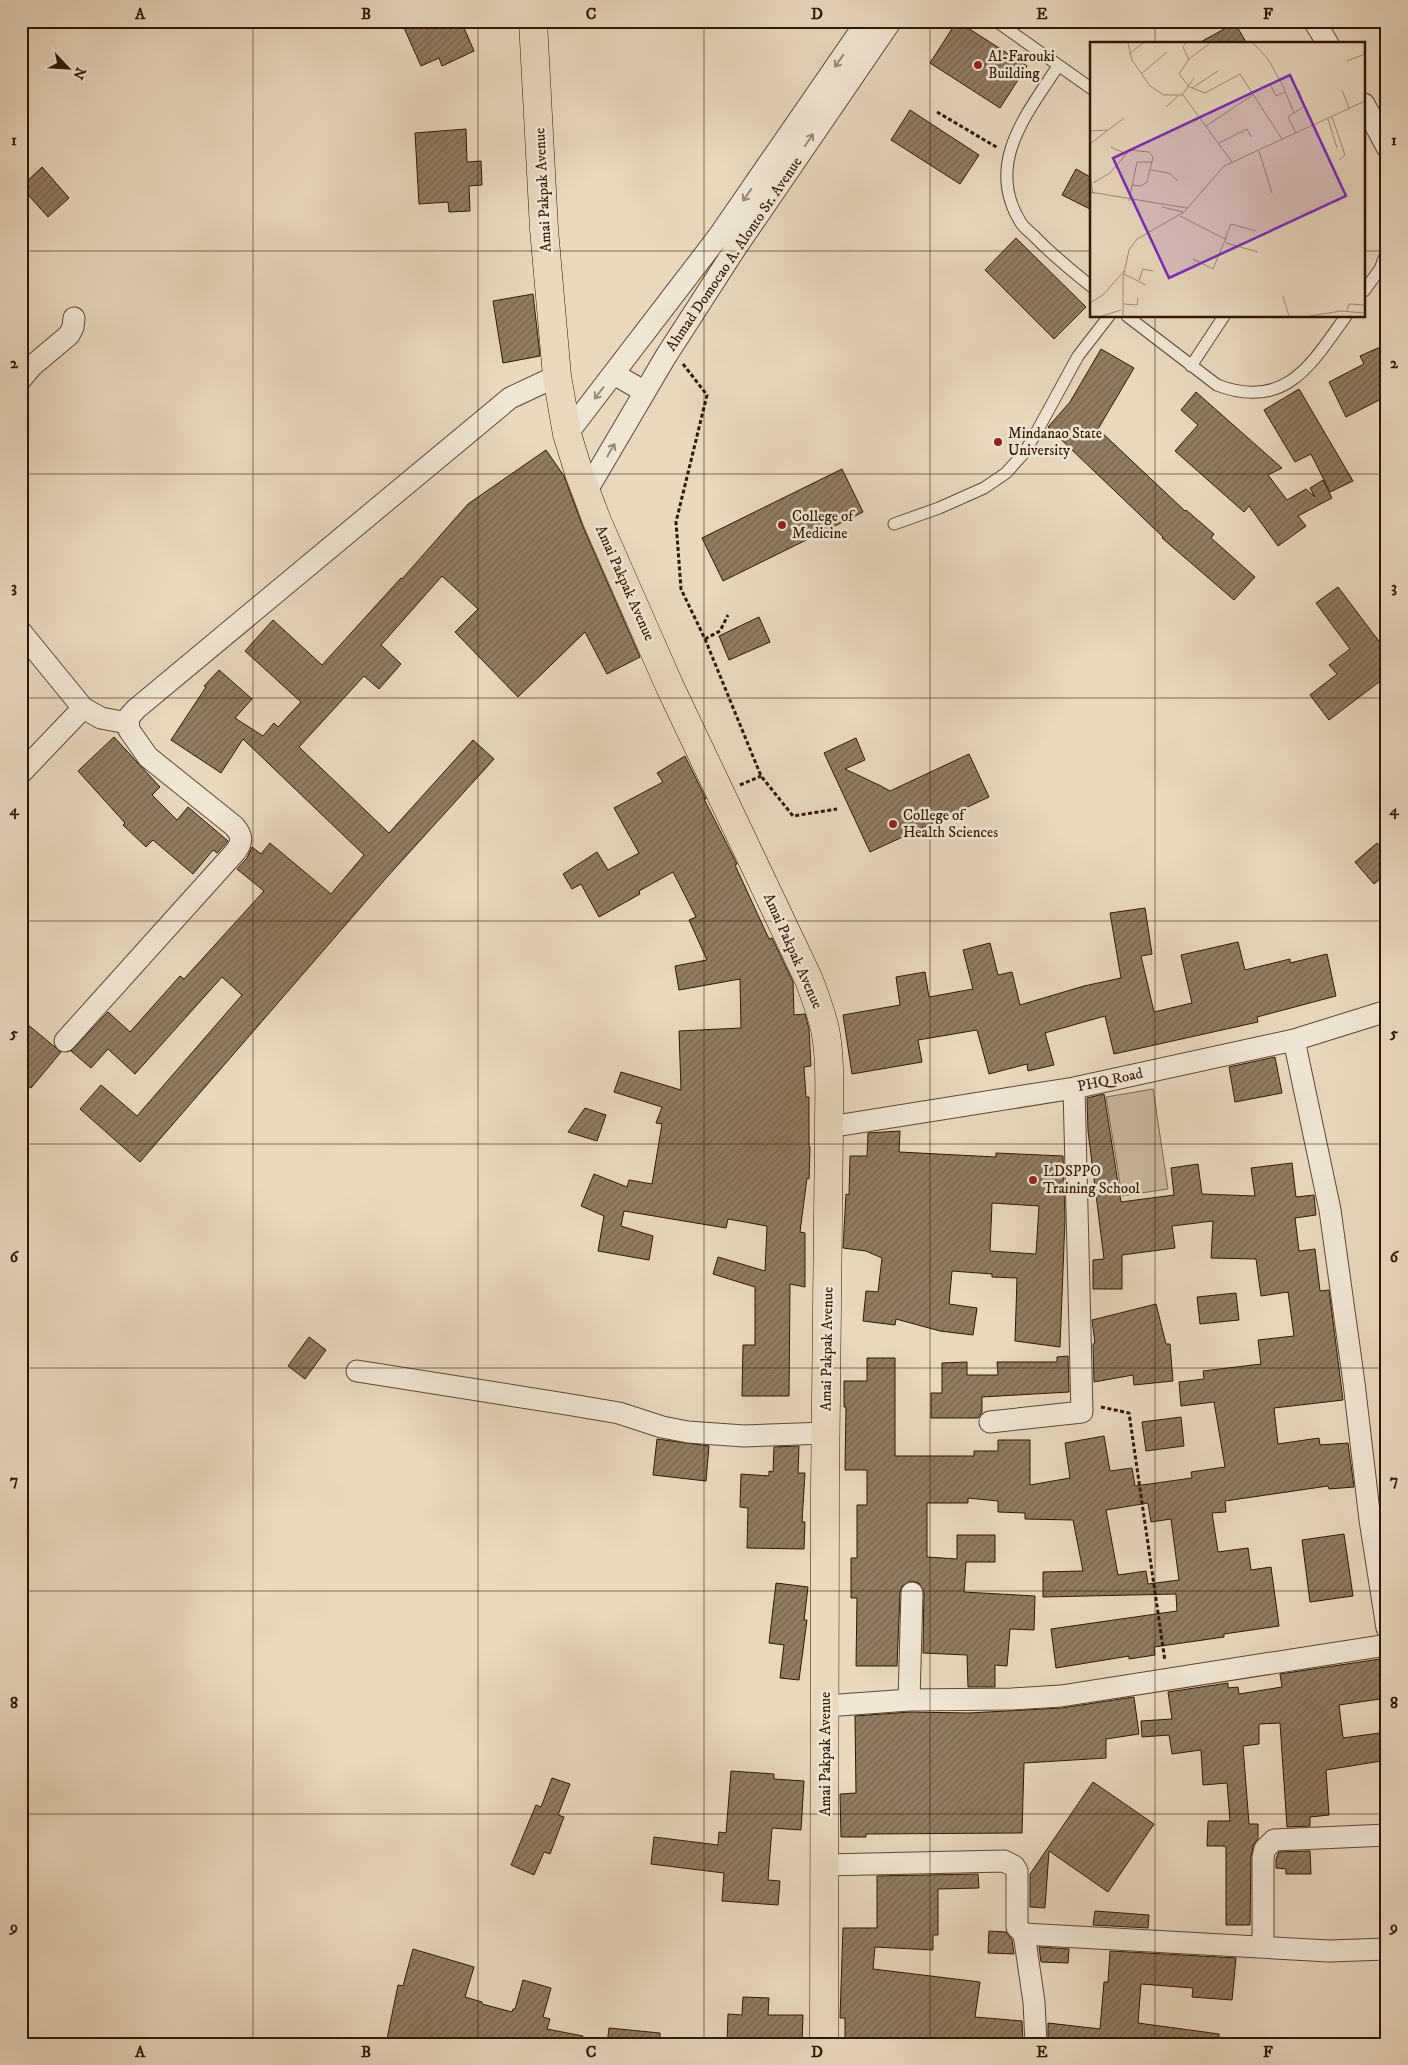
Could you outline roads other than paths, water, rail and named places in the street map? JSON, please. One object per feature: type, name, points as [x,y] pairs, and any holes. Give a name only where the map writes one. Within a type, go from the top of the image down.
[{"type":"highway","name":"Amai Pakpak Avenue","points":[[533,21],[544,230],[557,376],[567,434],[597,521],[670,687],[777,912],[816,1000],[825,1031],[829,1081],[829,1127],[824,2044]]},
{"type":"street","name":"Ahmad Domocao A. Alonto Sr. Avenue","points":[[567,434],[718,237],[867,21]]},
{"type":"street","name":"Ahmad Domocao A. Alonto Sr. Avenue","points":[[586,492],[645,392],[735,249],[891,21]]},
{"type":"street","points":[[1314,21],[1327,42]]},
{"type":"street","points":[[1366,107],[1386,141]]},
{"type":"street","points":[[677,292],[699,305]]},
{"type":"street","points":[[21,379],[32,366],[70,335],[74,318]]},
{"type":"street","points":[[614,374],[645,392]]},
{"type":"street","points":[[65,1041],[236,851],[241,838],[240,833],[234,826],[148,758],[128,730],[127,723],[136,709],[510,398],[557,376]]},
{"type":"street","points":[[21,632],[83,708],[101,718],[127,723]]},
{"type":"street","points":[[21,773],[83,708]]},
{"type":"street","name":"PHQ Road","points":[[829,1127],[1074,1088],[1294,1040],[1387,1011]]},
{"type":"street","points":[[1294,1040],[1330,1210],[1354,1383],[1370,1520],[1387,1628]]},
{"type":"street","points":[[990,1422],[1082,1412],[1074,1088]]},
{"type":"street","points":[[356,1371],[619,1413],[662,1427],[688,1432],[744,1436],[826,1433]]},
{"type":"street","points":[[909,1700],[912,1593]]},
{"type":"street","points":[[826,1706],[909,1700],[1061,1696],[1387,1645]]},
{"type":"street","points":[[1263,1947],[1263,1857],[1268,1843],[1274,1840],[1387,1835]]},
{"type":"street","points":[[825,1865],[1010,1862],[1016,1871],[1017,1927],[1024,1934],[1330,1951],[1387,1949]]},
{"type":"street","points":[[1024,1934],[1034,2002],[1036,2044]]},
{"type":"lane","points":[[996,21],[1090,87]]},
{"type":"lane","points":[[1058,66],[1024,118],[1009,155],[1005,171],[1011,200],[1021,223],[1049,251],[1090,285]]},
{"type":"lane","points":[[1366,287],[1380,269],[1387,251]]},
{"type":"lane","points":[[894,524],[939,508],[984,488],[1006,473],[1024,453],[1078,356],[1107,318]]},
{"type":"lane","points":[[1130,318],[1217,385],[1230,390],[1245,392],[1278,389],[1291,383],[1321,351],[1345,318]]},
{"type":"lane","points":[[1191,366],[1223,318]]},
{"type":"place","name":"Al-Farouki Building","points":[[978,65]]},
{"type":"place","name":"Mindanao State University","points":[[998,442]]},
{"type":"place","name":"College of Medicine","points":[[782,525]]},
{"type":"place","name":"College of Health Sciences","points":[[893,824]]},
{"type":"place","name":"LDSPPO Training School","points":[[1033,1180]]}]
